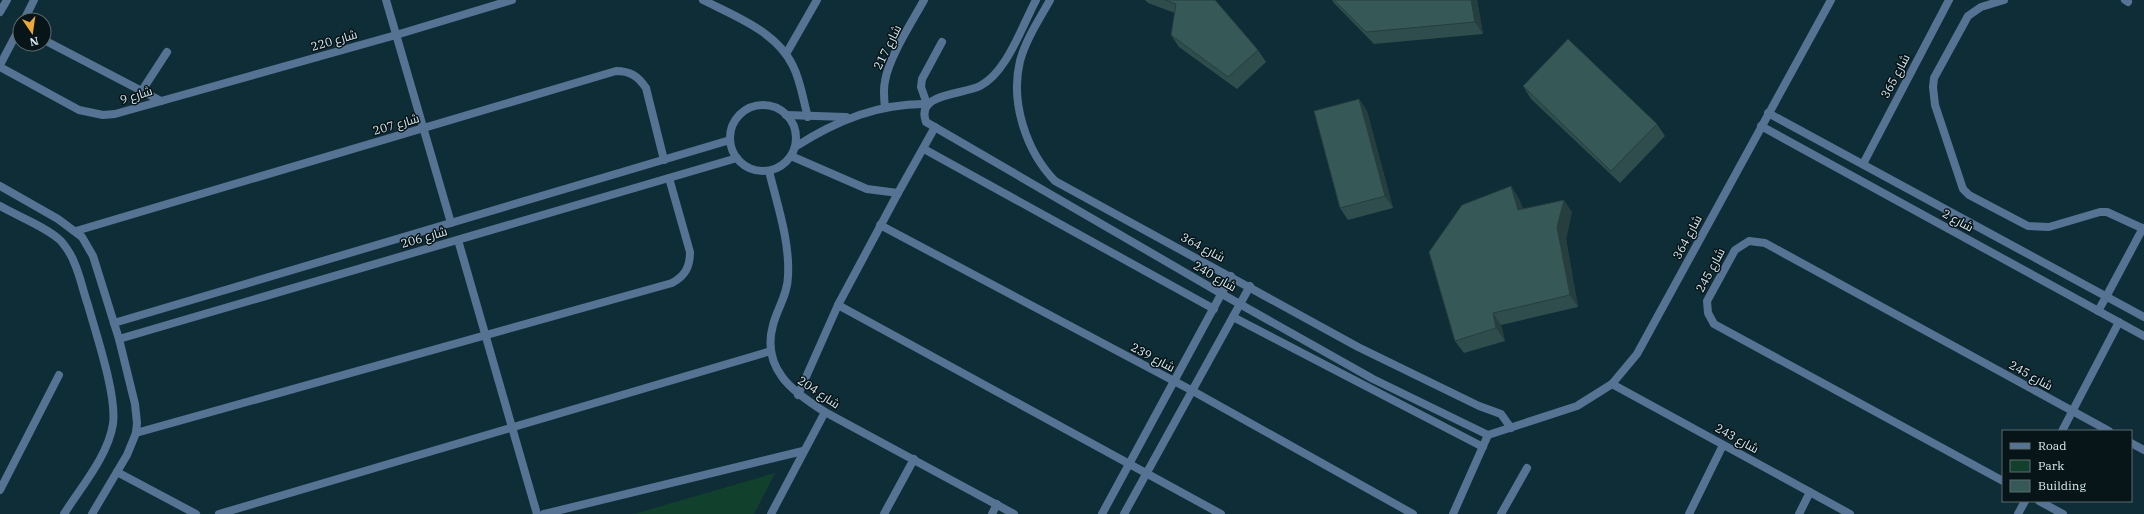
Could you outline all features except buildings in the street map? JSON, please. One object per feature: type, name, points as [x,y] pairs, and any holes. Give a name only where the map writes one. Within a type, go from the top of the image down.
[{"type":"street","points":[[0,12],[7,0]]},
{"type":"street","points":[[28,12],[34,0]]},
{"type":"street","points":[[386,0],[451,223]]},
{"type":"street","name":"شارع 220","points":[[161,101],[396,35],[512,0]]},
{"type":"street","points":[[703,0],[717,3],[768,35],[786,54],[798,79],[808,117]]},
{"type":"street","points":[[786,54],[817,0]]},
{"type":"street","name":"شارع 217","points":[[885,108],[883,94],[885,80],[890,66],[924,0]]},
{"type":"street","points":[[786,115],[808,117],[850,116],[906,104],[927,104],[934,99],[965,92],[980,86],[993,77],[1006,58],[1036,0]]},
{"type":"street","name":"شارع 364","points":[[1050,0],[1028,39],[1020,62],[1018,102],[1024,129],[1045,170],[1055,181],[1250,286],[1358,347],[1479,406],[1501,414],[1511,428]]},
{"type":"street","name":"شارع 364","points":[[1488,435],[1577,406],[1612,384],[1637,354],[1831,0]]},
{"type":"street","name":"شارع 365","points":[[1863,164],[1949,0]]},
{"type":"street","points":[[2004,0],[1981,7],[1968,16],[1934,78],[1933,87],[1935,105],[1963,189],[1969,195],[2028,226],[2049,226],[2100,212],[2106,212],[2143,228],[2098,311]]},
{"type":"street","points":[[927,104],[921,87],[922,79],[942,42]]},
{"type":"street","points":[[0,66],[12,43]]},
{"type":"street","name":"شارع 9","points":[[52,44],[141,92],[161,101]]},
{"type":"street","points":[[141,92],[167,52]]},
{"type":"street","name":"شارع 9","points":[[0,66],[79,110],[91,114],[115,114],[161,101]]},
{"type":"street","name":"شارع 207","points":[[76,231],[616,71],[625,71],[641,80],[646,88],[664,160]]},
{"type":"street","name":"شارع 240","points":[[927,104],[923,114],[926,122],[1222,294],[1373,379],[1488,435]]},
{"type":"street","points":[[766,106],[777,108],[786,115],[793,124],[796,135],[795,147],[791,156],[784,164],[769,171],[749,168],[737,158],[730,140],[732,129],[737,119],[750,109],[766,106]]},
{"type":"street","name":"شارع 2","points":[[1768,113],[2144,317]]},
{"type":"street","points":[[795,147],[831,125],[850,116]]},
{"type":"street","name":"شارع 2","points":[[1761,126],[2144,336]]},
{"type":"street","points":[[798,395],[838,305],[880,225],[935,127]]},
{"type":"street","name":"شارع 206","points":[[114,323],[730,140]]},
{"type":"street","points":[[924,149],[1214,309]]},
{"type":"street","points":[[791,156],[866,189],[898,193]]},
{"type":"street","name":"شارع 206","points":[[119,339],[737,158]]},
{"type":"street","name":"شارع 204","points":[[769,171],[789,263],[786,291],[773,324],[770,338],[771,351],[783,381],[798,395],[825,412],[1014,514]]},
{"type":"street","points":[[136,433],[672,283],[681,278],[687,271],[690,262],[690,252],[669,178]]},
{"type":"street","points":[[0,186],[76,231],[89,246],[119,339],[135,404],[137,423],[136,433],[118,472],[92,514]]},
{"type":"street","points":[[0,206],[48,232],[60,240],[68,250],[78,274],[99,344],[112,397],[113,424],[108,441],[100,457],[64,514]]},
{"type":"street","name":"شارع 239","points":[[880,225],[1191,390],[1413,514]]},
{"type":"street","points":[[458,240],[537,514]]},
{"type":"street","name":"شارع 245","points":[[2002,480],[1714,324],[1708,314],[1707,301],[1735,250],[1749,241],[1765,243],[2107,430]]},
{"type":"street","points":[[1102,514],[1231,276]]},
{"type":"street","points":[[1124,514],[1191,390],[1234,317],[1250,286]]},
{"type":"street","points":[[838,305],[1221,514]]},
{"type":"street","points":[[1234,317],[1483,447]]},
{"type":"street","points":[[2062,430],[2119,322]]},
{"type":"street","points":[[219,514],[771,351]]},
{"type":"street","points":[[0,490],[3,477],[59,375]]},
{"type":"street","name":"شارع 243","points":[[1612,384],[1850,514]]},
{"type":"street","points":[[771,514],[825,412]]},
{"type":"street","points":[[1453,514],[1488,435]]},
{"type":"street","points":[[2132,444],[2144,450]]},
{"type":"street","points":[[1689,514],[1723,445]]},
{"type":"street","points":[[544,514],[803,451]]},
{"type":"street","points":[[884,514],[914,459]]},
{"type":"street","points":[[1501,514],[1527,468]]},
{"type":"street","points":[[118,472],[196,514]]},
{"type":"street","points":[[1799,514],[1810,492]]},
{"type":"street","points":[[2018,514],[2024,502]]},
{"type":"street","points":[[2041,502],[2063,514]]},
{"type":"street","points":[[992,514],[997,504]]},
{"type":"green space","points":[[775,473],[754,514],[634,514]]}]
